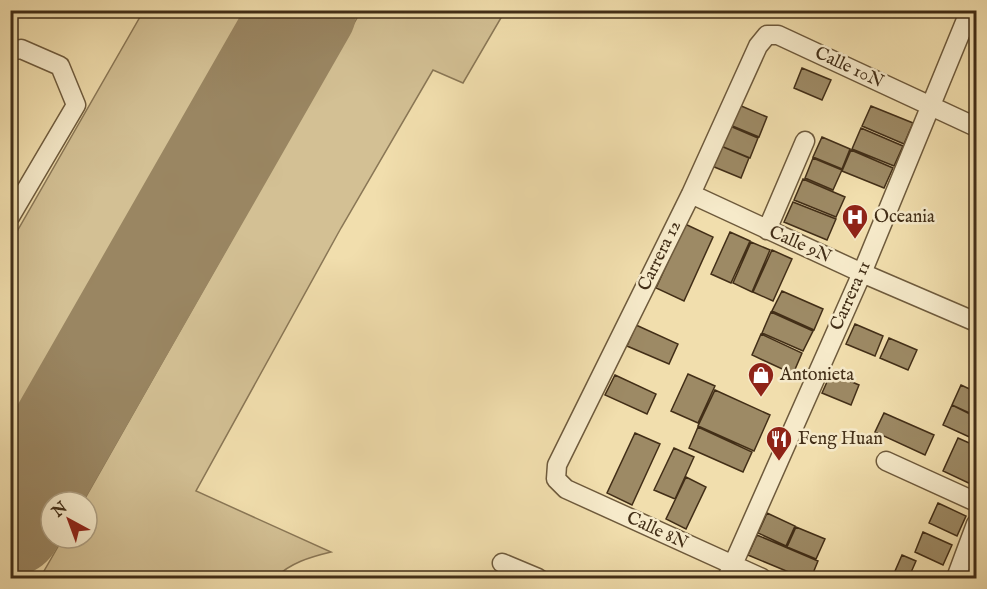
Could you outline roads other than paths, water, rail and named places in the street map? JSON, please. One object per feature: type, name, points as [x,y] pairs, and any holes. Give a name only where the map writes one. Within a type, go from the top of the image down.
[{"type":"street","name":"Carrera 11","points":[[729,572],[862,273],[970,10]]},
{"type":"street","name":"Calle 10N","points":[[767,34],[778,34],[976,127]]},
{"type":"street","name":"Carrera 12","points":[[556,479],[557,465],[691,194],[758,46],[767,34]]},
{"type":"street","points":[[10,51],[21,49],[60,66],[76,105],[10,217]]},
{"type":"street","points":[[767,230],[805,141]]},
{"type":"street","name":"Calle 9N","points":[[691,194],[862,273],[976,322]]},
{"type":"street","points":[[886,461],[976,502]]},
{"type":"street","name":"Calle 8N","points":[[556,479],[566,489],[729,572],[762,579]]},
{"type":"street","points":[[956,579],[976,524]]},
{"type":"street","points":[[502,563],[538,579]]},
{"type":"place","name":"Oceania","points":[[855,240]]},
{"type":"place","name":"Antonieta","points":[[761,398]]},
{"type":"place","name":"Feng Huan","points":[[779,462]]}]
